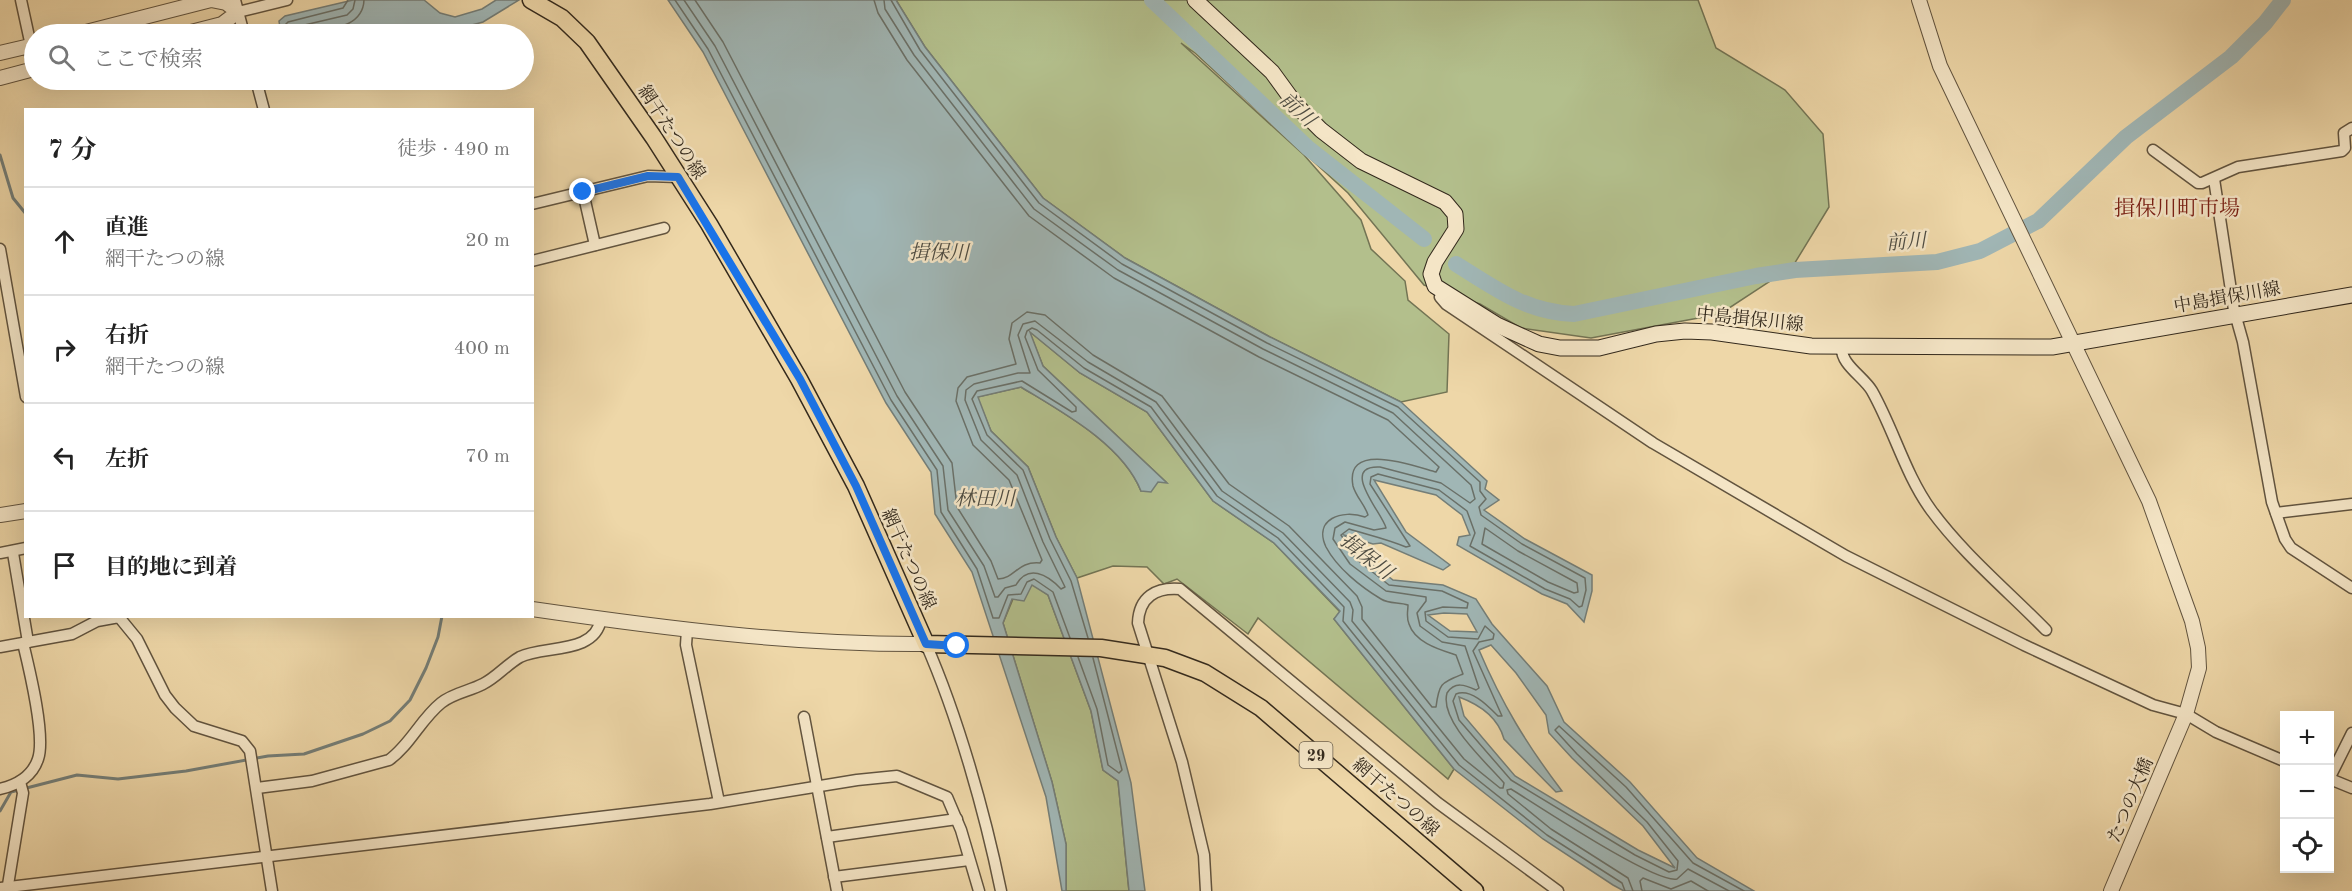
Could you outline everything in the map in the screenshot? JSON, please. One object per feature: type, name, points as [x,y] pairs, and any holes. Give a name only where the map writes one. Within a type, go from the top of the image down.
[{"type":"main road","name":"網干たつの線","points":[[531,0],[562,18],[587,42],[678,177],[800,379],[856,486],[930,645],[1072,647],[1142,653],[1205,673],[1261,708],[1394,819],[1475,891]]},
{"type":"main road","points":[[1196,0],[1272,72],[1296,105],[1321,130],[1361,162],[1445,201],[1455,214],[1456,230],[1435,262],[1431,274],[1435,286],[1442,292]]},
{"type":"main road","name":"中島揖保川線","points":[[1442,292],[1518,336],[1560,348],[1599,348],[1656,334],[1684,331],[1842,347],[2025,348],[2074,345],[2236,314],[2352,295]]},
{"type":"street","points":[[21,0],[26,24]]},
{"type":"street","points":[[117,24],[211,0],[237,6],[287,0]]},
{"type":"street","name":"たつの大橋","points":[[1919,0],[1940,66],[2149,501],[2192,621],[2199,668],[2184,719],[2111,891]]},
{"type":"street","points":[[222,24],[237,6]]},
{"type":"street","points":[[237,6],[242,24]]},
{"type":"street","points":[[0,53],[24,48]]},
{"type":"street","points":[[0,78],[24,72]]},
{"type":"street","points":[[259,90],[263,108]]},
{"type":"street","points":[[2153,150],[2198,183],[2214,179],[2238,167],[2342,151],[2345,148],[2344,133],[2352,128]]},
{"type":"street","points":[[534,204],[648,176],[678,177]]},
{"type":"street","points":[[2214,179],[2236,314],[2276,513],[2285,539],[2291,548],[2352,588]]},
{"type":"street","points":[[583,192],[595,245]]},
{"type":"street","points":[[534,260],[664,228]]},
{"type":"street","points":[[0,249],[24,386]]},
{"type":"street","points":[[1442,292],[1440,297],[1446,304],[1597,407],[1711,479],[1788,524],[1952,611],[2153,705],[2280,759]]},
{"type":"street","points":[[1842,347],[1844,359],[1875,397],[1915,484],[1931,510],[1972,557],[2046,630]]},
{"type":"street","points":[[2276,513],[2352,504]]},
{"type":"street","points":[[0,515],[24,511]]},
{"type":"street","points":[[0,554],[24,549]]},
{"type":"street","points":[[13,553],[40,750],[38,760],[21,788],[5,889],[267,855],[543,825],[719,802],[817,785],[897,776],[947,797],[957,819],[979,891]]},
{"type":"street","points":[[1206,891],[1204,855],[1184,772],[1168,714],[1142,653],[1138,623],[1139,610],[1151,592],[1165,588],[1180,589],[1438,803],[1558,891]]},
{"type":"street","points":[[534,609],[687,630],[801,642],[930,645],[992,847],[1001,891]]},
{"type":"street","points":[[0,647],[72,634],[97,621],[119,618],[137,639],[165,695],[175,708],[194,726],[242,741],[250,751],[272,891]]},
{"type":"street","points":[[257,788],[312,781],[389,760],[399,753],[417,727],[440,703],[495,678],[522,656],[558,650],[593,637],[599,628],[601,619]]},
{"type":"street","points":[[687,630],[686,645],[719,802]]},
{"type":"street","points":[[804,717],[837,891]]},
{"type":"street","points":[[2334,770],[2352,733]]},
{"type":"street","points":[[2334,780],[2352,788]]},
{"type":"street","points":[[0,789],[21,788]]},
{"type":"street","points":[[827,837],[957,819]]},
{"type":"street","points":[[834,876],[969,860]]},
{"type":"green space","points":[[896,0],[1698,0],[1716,48],[1785,90],[1823,134],[1829,207],[1793,266],[1720,314],[1591,338],[1521,328],[1480,304],[1424,285],[1348,193],[1195,53],[1181,43],[1304,155],[1361,220],[1371,249],[1405,281],[1408,300],[1449,334],[1447,392],[1401,402],[1270,337],[1125,258],[1043,198],[925,47]]},
{"type":"green space","points":[[1029,331],[1080,373],[1147,412],[1213,501],[1274,543],[1340,612],[1334,619],[1454,769],[1448,779],[1258,618],[1248,634],[1177,579],[1164,584],[1147,567],[1113,566],[1077,578],[1056,537],[1028,467],[991,431],[977,397],[1021,387],[1072,418],[1105,444],[1120,458],[1141,491],[1158,482],[1166,482],[1043,366]]},
{"type":"green space","points":[[1032,584],[1048,595],[1091,711],[1103,770],[1118,781],[1129,891],[1066,891],[1066,844],[1052,782],[1003,623],[1013,599]]},
{"type":"water","points":[[353,0],[424,0],[440,13],[455,17],[482,9],[496,0],[519,0],[483,22],[476,24],[279,24],[279,21],[285,16]]},
{"type":"water","name":"揖保川","points":[[668,0],[896,0],[925,47],[1043,198],[1125,258],[1270,337],[1401,402],[1487,481],[1485,489],[1499,500],[1484,510],[1525,539],[1592,575],[1592,591],[1584,622],[1567,604],[1542,594],[1457,545],[1459,537],[1470,535],[1462,515],[1436,495],[1374,480],[1406,532],[1450,565],[1443,570],[1381,543],[1373,544],[1344,535],[1361,555],[1393,580],[1443,585],[1476,599],[1492,624],[1547,686],[1564,722],[1630,782],[1697,858],[1754,891],[1624,891],[1543,839],[1454,769],[1334,619],[1340,611],[1274,543],[1213,501],[1147,412],[1080,373],[1030,332],[1043,366],[1167,483],[1158,482],[1151,492],[1141,491],[1120,458],[1105,444],[1072,418],[1021,387],[978,397],[991,431],[1028,467],[1056,537],[1077,578],[1131,783],[1145,891],[1129,891],[1118,781],[1103,770],[1091,711],[1048,595],[1032,585],[1024,601],[1012,599],[1003,623],[1052,782],[1066,844],[1066,891],[1062,891],[1046,797],[972,572],[935,514],[931,472],[886,403],[703,52]],"holes":[[[1467,614],[1477,632],[1450,631],[1428,615]],[[1491,645],[1516,673],[1546,715],[1549,733],[1643,826],[1675,868],[1638,850],[1515,776],[1464,716],[1459,697],[1486,712],[1497,724],[1504,739],[1556,792],[1562,791],[1526,740],[1497,688],[1479,650]]]},
{"type":"waterway","name":"前川","points":[[1152,0],[1308,148],[1424,239]]},
{"type":"waterway","name":"前川","points":[[1456,264],[1526,304],[1541,309],[1574,314],[1756,276],[1795,270],[1937,262],[1980,251],[2038,221],[2126,137],[2231,57],[2265,23],[2283,0]]},
{"type":"waterway","points":[[0,155],[13,198],[24,212]]},
{"type":"waterway","points":[[0,811],[11,792],[77,775],[118,779],[186,771],[268,756],[304,754],[363,734],[390,721],[410,700],[438,637],[442,618]]},
{"type":"district","name":"揖保川町市場","points":[[2177,208]]},
{"type":"route","points":[[583,192],[648,176],[678,177],[709,224],[800,379],[856,486],[926,644],[957,646]]},
{"type":"water label","name":"林田川","points":[[985,498]]}]
